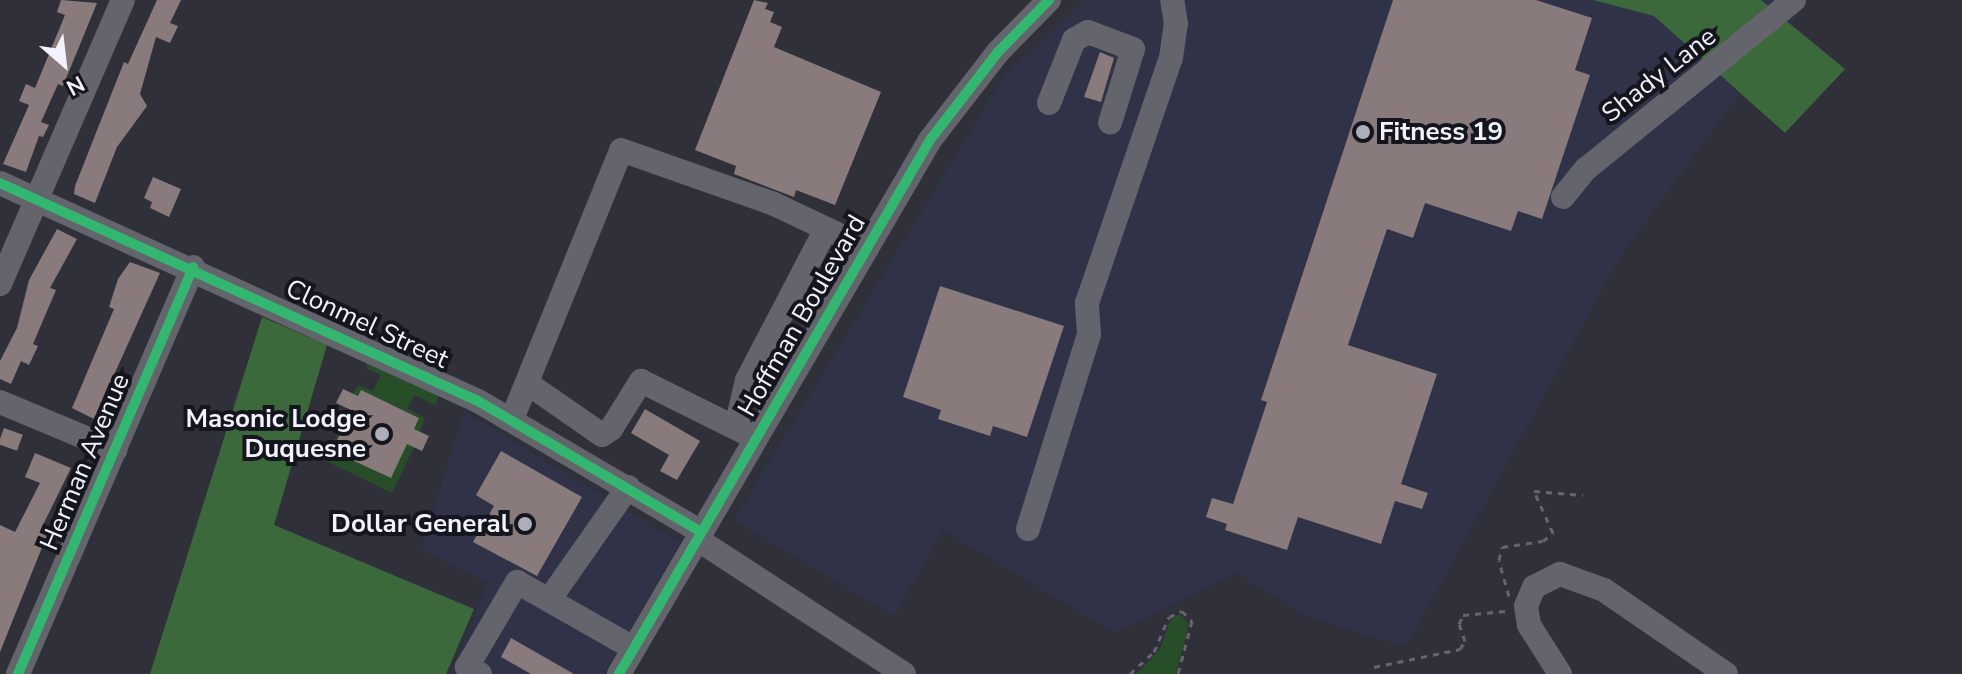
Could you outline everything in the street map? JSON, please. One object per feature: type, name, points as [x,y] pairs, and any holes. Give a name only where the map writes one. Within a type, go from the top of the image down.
[{"type":"street","points":[[0,284],[123,0]]},
{"type":"street","name":"Hoffman Boulevard","points":[[619,674],[699,535],[746,433],[867,248],[954,107],[1049,0]]},
{"type":"street","points":[[1028,529],[1089,334],[1087,303],[1171,58],[1176,24],[1172,0]]},
{"type":"street","name":"Shady Lane","points":[[1563,197],[1586,169],[1794,0]]},
{"type":"street","points":[[1049,103],[1077,36],[1088,32],[1101,36],[1134,53],[1110,123]]},
{"type":"street","points":[[512,419],[621,150],[826,229],[867,248]]},
{"type":"street","name":"Clonmel Street","points":[[0,183],[193,267],[512,419],[628,487],[904,674]]},
{"type":"street","points":[[527,383],[602,435],[611,429],[641,381],[746,433],[747,380],[826,229]]},
{"type":"street","name":"Herman Avenue","points":[[18,674],[193,267]]},
{"type":"street","points":[[0,402],[115,450]]},
{"type":"street","points":[[549,600],[628,487]]},
{"type":"street","points":[[1560,674],[1529,625],[1526,606],[1534,587],[1560,574],[1590,581],[1726,674]]},
{"type":"street","points":[[480,674],[467,667],[517,582],[633,648]]},
{"type":"path","points":[[1374,667],[1463,647],[1463,615],[1497,615],[1508,607],[1499,560],[1502,547],[1551,537],[1552,526],[1534,491],[1583,495]]},
{"type":"path","points":[[1130,674],[1154,652],[1169,617],[1182,611],[1192,621],[1178,674]]},
{"type":"shaded area","points":[[1085,0],[1789,0],[1802,10],[1623,252],[1406,647],[1306,616],[1237,573],[1115,633],[943,530],[894,616],[734,520],[1004,76]]},
{"type":"shaded area","points":[[464,411],[680,543],[604,674],[450,674],[488,583],[421,549]]},
{"type":"green space","points":[[1593,0],[1761,0],[1845,69],[1785,133],[1654,16]]},
{"type":"green space","points":[[262,317],[327,345],[274,525],[474,609],[446,674],[150,674]]},
{"type":"green space","points":[[367,362],[439,392],[436,406],[415,395],[407,408],[425,418],[420,432],[414,429],[419,417],[361,391],[358,396],[353,393],[358,385],[373,391],[381,375],[367,369]]},
{"type":"green space","points":[[348,408],[333,451],[390,478],[407,444],[414,447],[392,493],[326,461]]},
{"type":"green space","points":[[1180,614],[1189,624],[1176,674],[1136,674],[1159,651],[1171,619]]},
{"type":"building","points":[[61,0],[97,3],[63,86],[58,84],[41,122],[49,125],[43,137],[39,136],[26,172],[3,164],[29,105],[19,101],[26,84],[35,88],[65,15],[57,12]]},
{"type":"building","points":[[157,0],[181,0],[170,23],[178,26],[170,43],[156,37],[140,94],[147,106],[117,147],[95,203],[74,194],[75,186],[124,62],[128,64]]},
{"type":"building","points":[[754,0],[768,3],[765,9],[774,12],[770,22],[782,27],[774,47],[881,92],[835,205],[796,190],[794,197],[734,174],[736,166],[695,150]]},
{"type":"building","points":[[1393,0],[1536,0],[1592,18],[1575,70],[1590,75],[1542,219],[1518,211],[1511,231],[1425,203],[1413,238],[1387,229],[1348,345],[1437,374],[1401,484],[1428,493],[1422,509],[1395,501],[1381,544],[1298,517],[1287,550],[1225,530],[1227,524],[1206,517],[1212,498],[1233,504],[1267,402],[1261,400]]},
{"type":"building","points":[[1100,52],[1114,58],[1101,102],[1084,97]]},
{"type":"building","points":[[153,177],[181,189],[169,217],[150,208],[152,202],[144,198]]},
{"type":"building","points":[[57,229],[77,239],[50,288],[56,290],[33,344],[38,346],[29,365],[21,361],[11,384],[0,379],[0,361],[17,328],[29,280]]},
{"type":"building","points":[[130,262],[160,273],[94,419],[72,408],[114,309],[109,307],[118,279]]},
{"type":"building","points":[[940,286],[1064,326],[1027,437],[993,426],[990,436],[938,419],[941,410],[903,397]]},
{"type":"building","name":"Masonic Lodge Duquesne","points":[[343,389],[358,396],[361,390],[419,418],[414,429],[429,436],[422,451],[407,444],[391,478],[332,451],[351,410],[336,403]]},
{"type":"building","points":[[645,409],[700,441],[677,480],[660,471],[669,455],[631,433]]},
{"type":"building","points":[[4,428],[23,435],[17,451],[0,445]]},
{"type":"building","name":"Dollar General","points":[[501,451],[582,497],[537,576],[473,542],[494,506],[476,495]]},
{"type":"building","points":[[35,453],[71,468],[42,527],[49,530],[0,652],[0,525],[15,532],[40,483],[25,477]]},
{"type":"building","points":[[511,638],[574,674],[531,674],[501,657]]},
{"type":"cycle path","points":[[619,674],[930,140],[998,52],[1049,0]]},
{"type":"cycle path","points":[[0,183],[478,401],[701,532]]},
{"type":"cycle path","points":[[18,674],[193,267]]},
{"type":"place","name":"Fitness 19","points":[[1363,132]]},
{"type":"place","name":"Masonic Lodge Duquesne","points":[[382,434]]},
{"type":"place","name":"Dollar General","points":[[525,524]]}]
